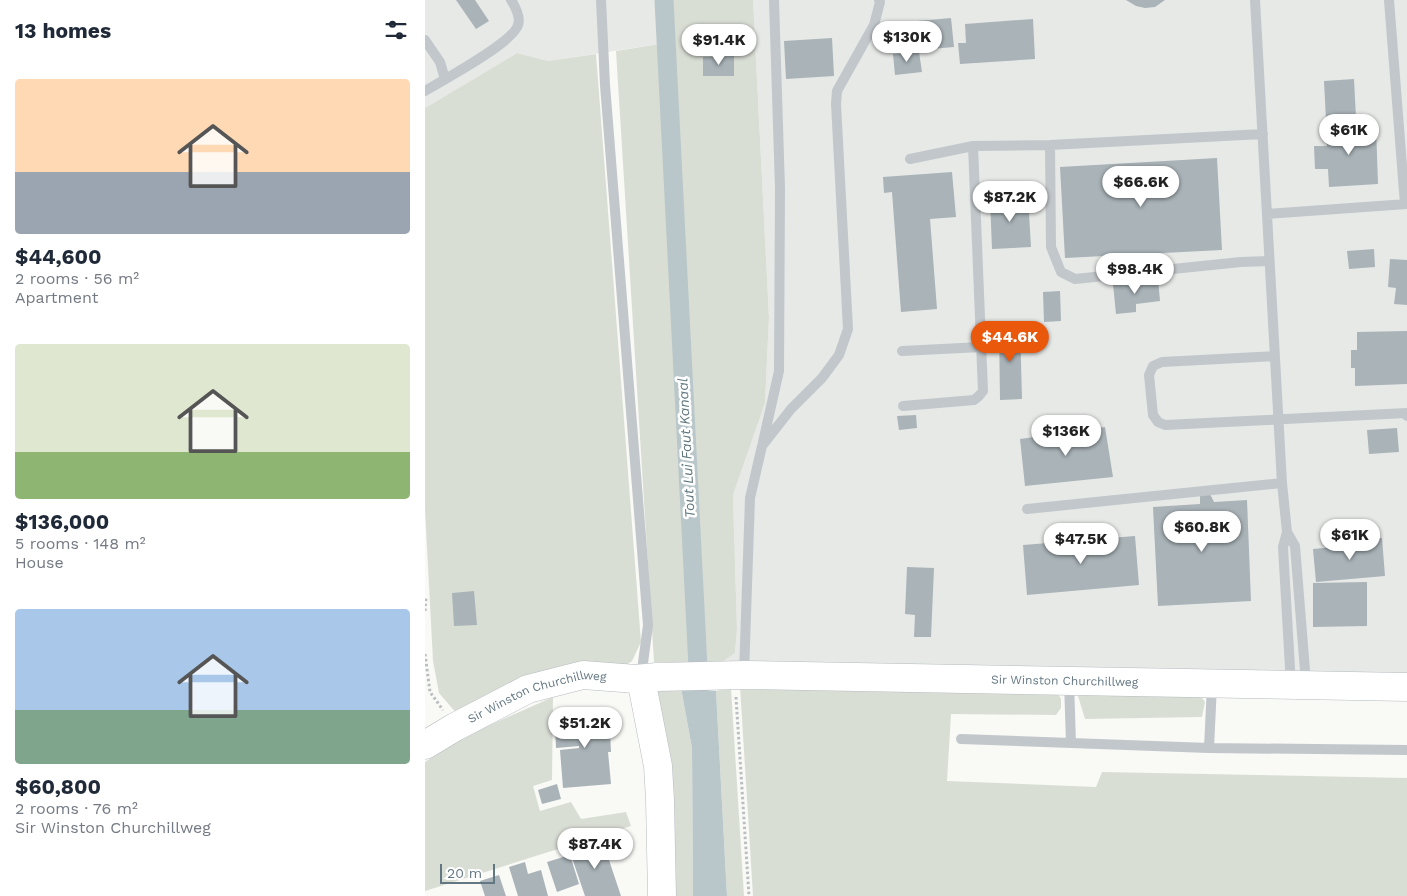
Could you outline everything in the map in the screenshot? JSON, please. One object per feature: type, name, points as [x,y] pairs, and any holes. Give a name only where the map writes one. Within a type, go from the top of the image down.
[{"type":"street","name":"Sir Winston Churchillweg","points":[[425,745],[528,689],[583,674],[649,678],[733,676],[1407,687]]},
{"type":"street","points":[[649,678],[658,766],[662,896]]},
{"type":"lane","points":[[425,91],[487,53],[515,32],[519,22],[515,6],[511,0]]},
{"type":"lane","points":[[601,0],[605,95],[648,625],[649,678]]},
{"type":"lane","points":[[733,676],[750,498],[779,371],[780,188],[774,0]]},
{"type":"lane","points":[[762,446],[791,409],[822,378],[839,355],[848,329],[835,104],[837,91],[874,25],[879,0]]},
{"type":"lane","points":[[1255,0],[1282,483],[1287,532],[1283,548],[1299,685]]},
{"type":"lane","points":[[1267,214],[1406,204],[1389,0]]},
{"type":"lane","points":[[425,40],[440,62],[445,79]]},
{"type":"lane","points":[[910,159],[973,146],[1263,134]]},
{"type":"lane","points":[[1050,144],[1051,247],[1061,272],[1075,279],[1241,262],[1269,262]]},
{"type":"lane","points":[[903,406],[974,400],[983,390],[973,146]]},
{"type":"lane","points":[[902,351],[981,346]]},
{"type":"lane","points":[[1275,356],[1163,362],[1153,366],[1149,375],[1153,415],[1158,422],[1165,425],[1407,414],[1407,416]]},
{"type":"lane","points":[[1027,509],[1282,483]]},
{"type":"lane","points":[[1069,681],[1071,743]]},
{"type":"lane","points":[[1209,748],[1212,684]]},
{"type":"lane","points":[[961,738],[1209,748],[1407,750]]},
{"type":"path","points":[[425,611],[426,597]]},
{"type":"path","points":[[425,654],[430,692],[455,727]]},
{"type":"path","points":[[733,676],[749,896]]},
{"type":"shaded area","points":[[425,0],[664,0],[666,43],[548,61],[517,53],[425,108]]},
{"type":"shaded area","points":[[664,0],[753,0],[769,317],[765,403],[733,495],[737,629],[735,653],[724,661],[698,663],[654,662],[616,51],[666,43]]},
{"type":"shaded area","points":[[753,0],[1407,0],[1407,676],[724,661],[735,653],[737,629],[733,495],[765,403],[769,317]]},
{"type":"shaded area","points":[[517,53],[548,61],[596,54],[641,642],[632,661],[621,669],[458,715],[439,693],[433,661],[425,510],[425,108]]},
{"type":"shaded area","points":[[653,686],[681,688],[692,748],[693,896],[672,896]]},
{"type":"shaded area","points":[[740,686],[1057,692],[1061,699],[1061,708],[1056,715],[951,714],[947,781],[1096,787],[1102,772],[1407,778],[1407,896],[753,896]]},
{"type":"shaded area","points":[[681,688],[716,691],[727,896],[693,896],[692,748]]},
{"type":"shaded area","points":[[731,688],[744,896],[727,896],[716,691]]},
{"type":"shaded area","points":[[1084,693],[1200,695],[1205,702],[1202,717],[1085,719],[1078,696]]},
{"type":"shaded area","points":[[553,697],[552,780],[533,786],[540,811],[571,802],[581,819],[626,812],[631,826],[425,891],[425,762],[463,737]]},
{"type":"building","points":[[456,0],[475,0],[489,21],[476,29]]},
{"type":"building","points":[[1126,0],[1165,0],[1155,7],[1145,8],[1136,6]]},
{"type":"building","points":[[951,18],[954,47],[919,50],[917,21]]},
{"type":"building","points":[[1033,19],[1035,59],[960,64],[958,43],[966,43],[965,24]]},
{"type":"building","points":[[832,38],[834,76],[786,79],[784,41]]},
{"type":"building","points":[[919,52],[922,72],[895,75],[893,54]]},
{"type":"building","points":[[734,56],[734,76],[703,76],[703,57]]},
{"type":"building","points":[[1354,79],[1356,118],[1326,120],[1324,81]]},
{"type":"building","points":[[1376,126],[1378,184],[1329,187],[1328,169],[1315,169],[1314,146],[1327,146],[1326,128]]},
{"type":"building","points":[[1217,158],[1222,250],[1065,258],[1060,167]]},
{"type":"building","points":[[952,172],[956,217],[930,219],[937,309],[901,312],[892,192],[884,193],[883,177]]},
{"type":"building","points":[[1028,197],[1031,247],[992,249],[990,199]]},
{"type":"building","points":[[1374,249],[1375,267],[1349,269],[1347,251]]},
{"type":"building","points":[[1390,259],[1407,260],[1407,305],[1394,304],[1396,288],[1388,287]]},
{"type":"building","points":[[1158,279],[1160,301],[1136,304],[1136,312],[1116,314],[1113,284]]},
{"type":"building","points":[[1060,291],[1061,321],[1044,322],[1043,292]]},
{"type":"building","points":[[1020,326],[1022,399],[1000,400],[999,327]]},
{"type":"building","points":[[1407,331],[1407,384],[1355,386],[1355,368],[1351,368],[1351,350],[1357,350],[1357,332]]},
{"type":"building","points":[[916,415],[917,428],[899,430],[897,416]]},
{"type":"building","points":[[1105,427],[1113,477],[1025,486],[1020,439]]},
{"type":"building","points":[[1397,428],[1399,452],[1369,454],[1367,430]]},
{"type":"building","points":[[1200,491],[1210,494],[1214,502],[1247,500],[1251,601],[1158,606],[1153,507],[1200,504]]},
{"type":"building","points":[[1135,536],[1139,585],[1027,595],[1023,545]]},
{"type":"building","points":[[1382,538],[1385,576],[1316,582],[1313,549],[1345,546],[1345,542]]},
{"type":"building","points":[[907,567],[934,568],[931,637],[914,637],[915,615],[905,614]]},
{"type":"building","points":[[1367,582],[1367,626],[1313,627],[1313,583]]},
{"type":"building","points":[[474,591],[477,625],[454,626],[452,593]]},
{"type":"building","points":[[609,711],[611,752],[608,752],[611,784],[563,788],[560,750],[579,748],[579,746],[556,748],[555,721],[578,719],[577,713]]},
{"type":"building","points":[[557,784],[561,799],[542,804],[538,790]]},
{"type":"building","points":[[602,839],[621,896],[585,896],[569,849]]},
{"type":"building","points":[[570,855],[579,884],[557,892],[547,862]]},
{"type":"building","points":[[525,862],[528,874],[541,870],[548,896],[518,896],[509,867]]},
{"type":"building","points":[[499,875],[506,896],[485,896],[480,881]]},
{"type":"waterway","name":"Tout Lui Faut Kanaal","points":[[664,0],[699,687]]}]
